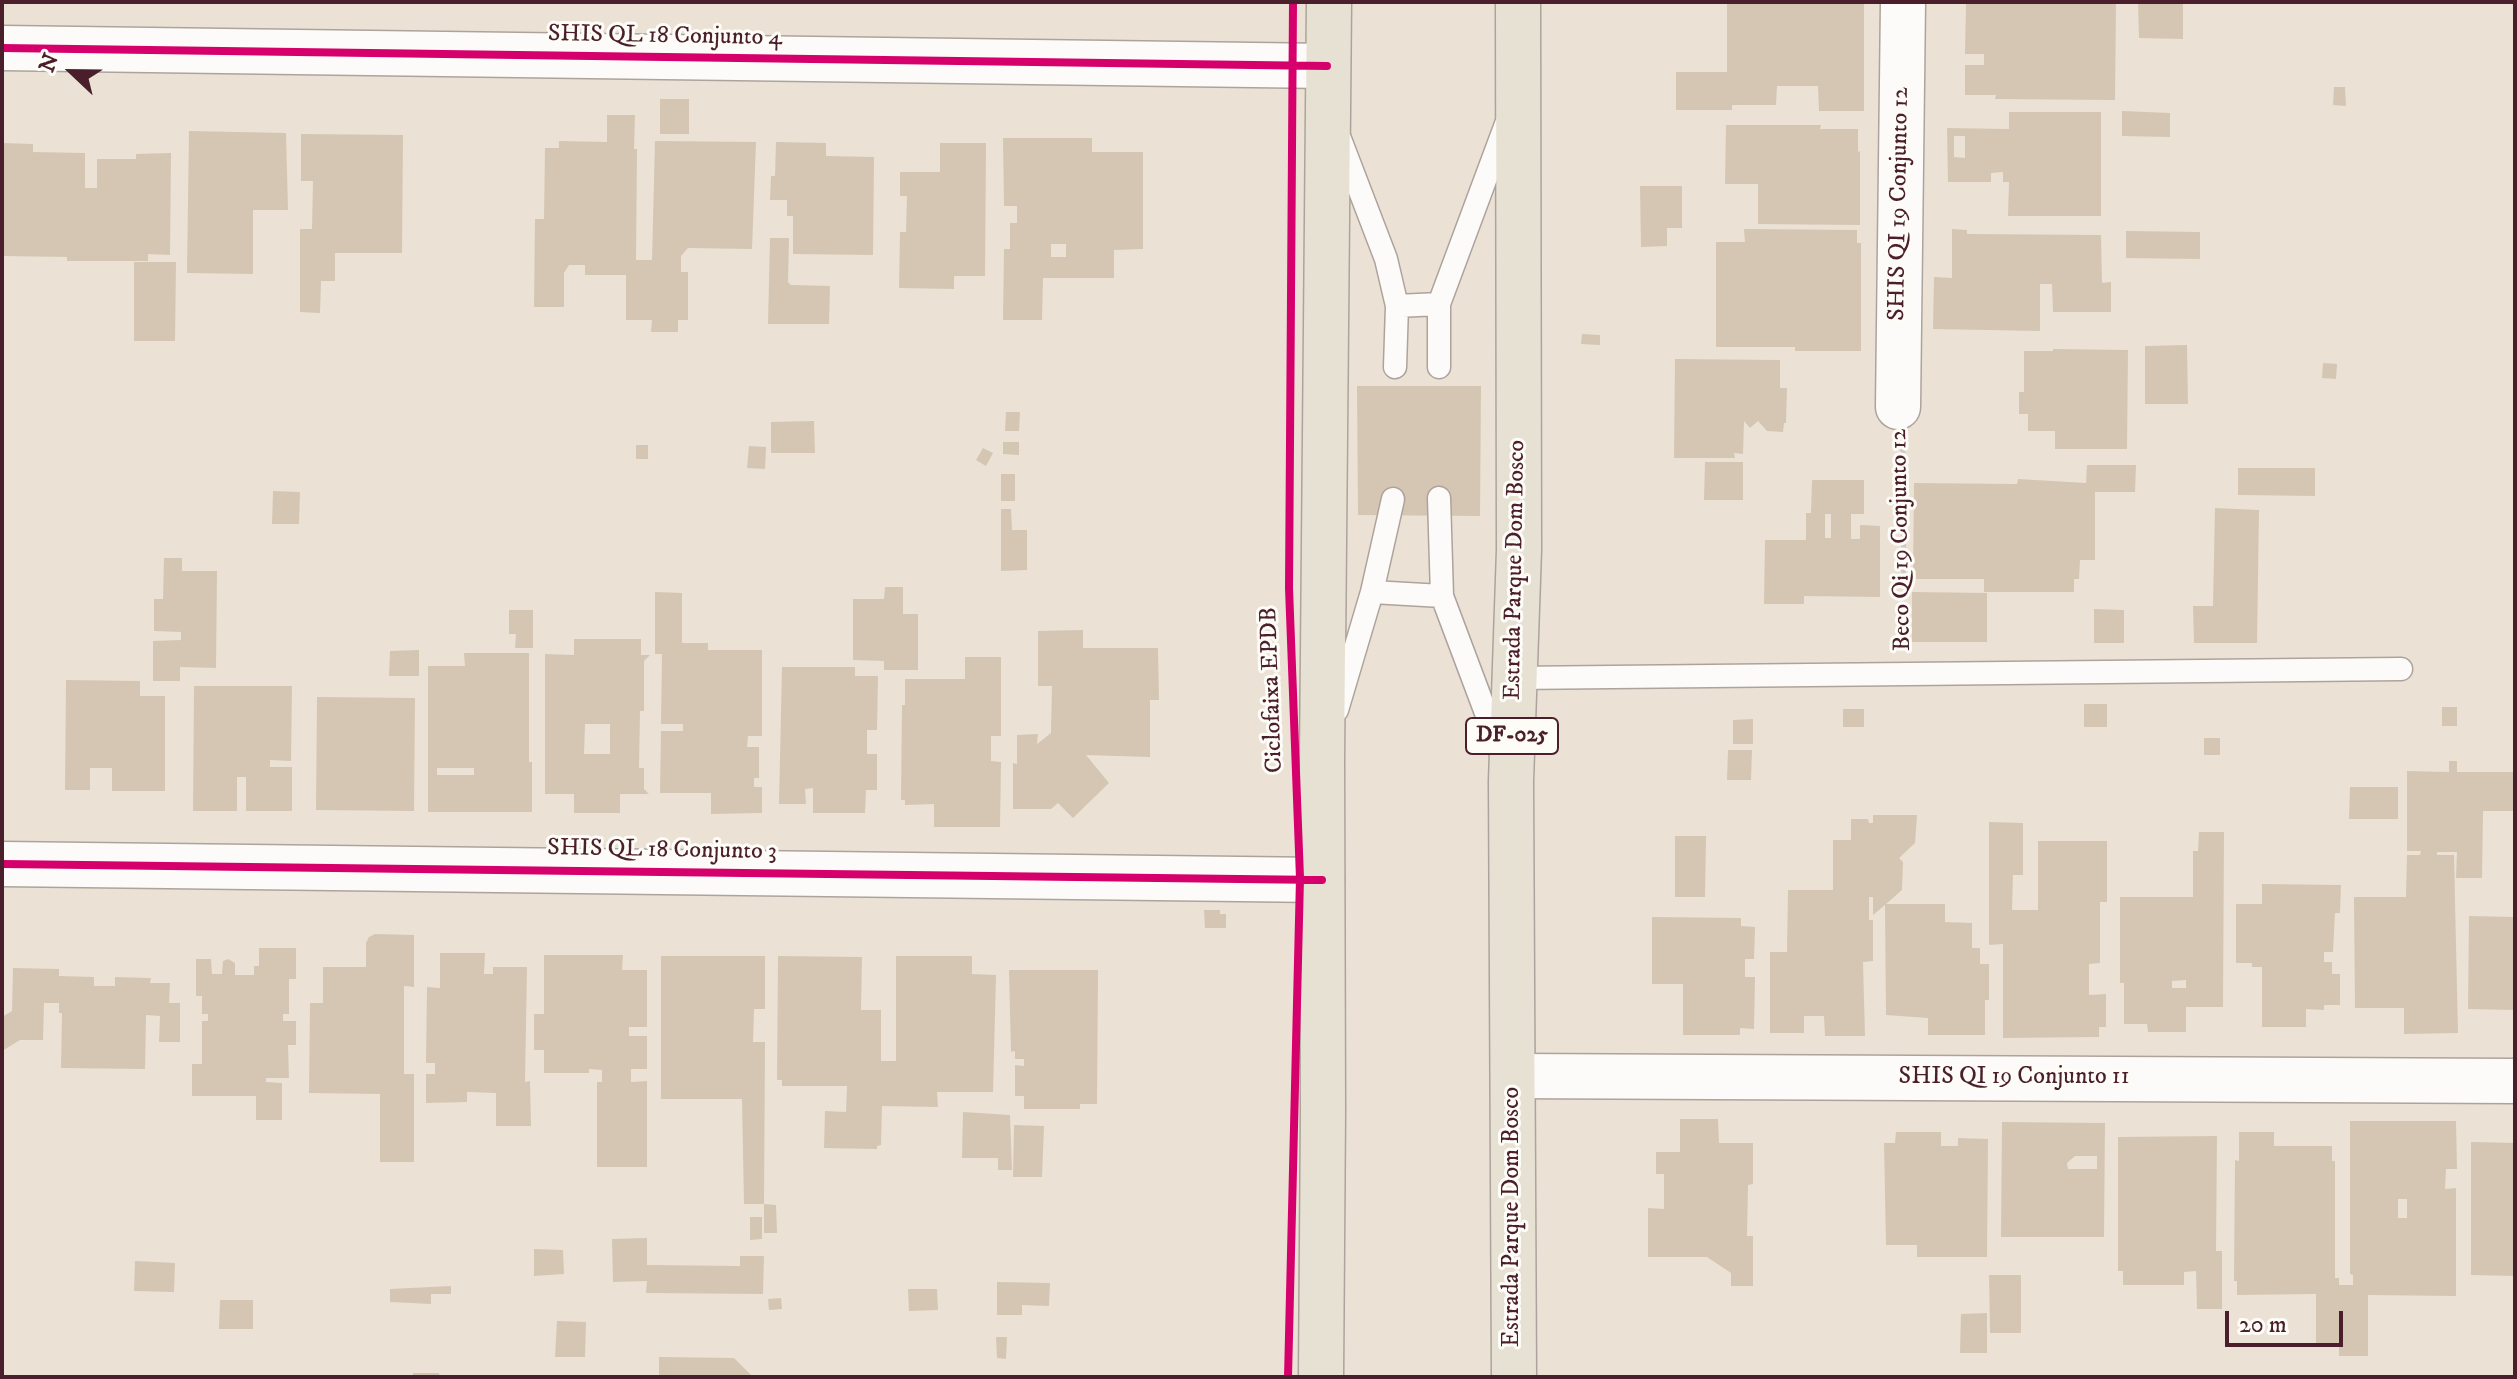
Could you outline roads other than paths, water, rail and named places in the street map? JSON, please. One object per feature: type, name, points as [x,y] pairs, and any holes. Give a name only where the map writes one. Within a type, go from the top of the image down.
[{"type":"main road","points":[[1321,1377],[1322,759],[1329,2]]},
{"type":"main road","name":"Estrada Parque Dom Bosco","points":[[1514,1377],[1511,781],[1519,550],[1518,2]]},
{"type":"street","name":"SHIS QI 19 Conjunto 12","points":[[1898,407],[1903,2]]},
{"type":"street","name":"SHIS QL 18 Conjunto 4","points":[[2,48],[1327,66]]},
{"type":"street","name":"SHIS QL 18 Conjunto 3","points":[[2,864],[1322,880]]},
{"type":"street","name":"SHIS QI 19 Conjunto 11","points":[[1513,1076],[2515,1081]]},
{"type":"lane","points":[[1439,367],[1439,304],[1517,94]]},
{"type":"lane","points":[[1328,108],[1386,259],[1397,306],[1395,367]]},
{"type":"lane","points":[[1397,306],[1439,304]]},
{"type":"lane","points":[[1439,498],[1442,596],[1511,781]]},
{"type":"lane","points":[[1322,759],[1372,592],[1393,499]]},
{"type":"lane","points":[[1372,592],[1442,596]]},
{"type":"lane","points":[[1514,678],[2401,669]]}]
